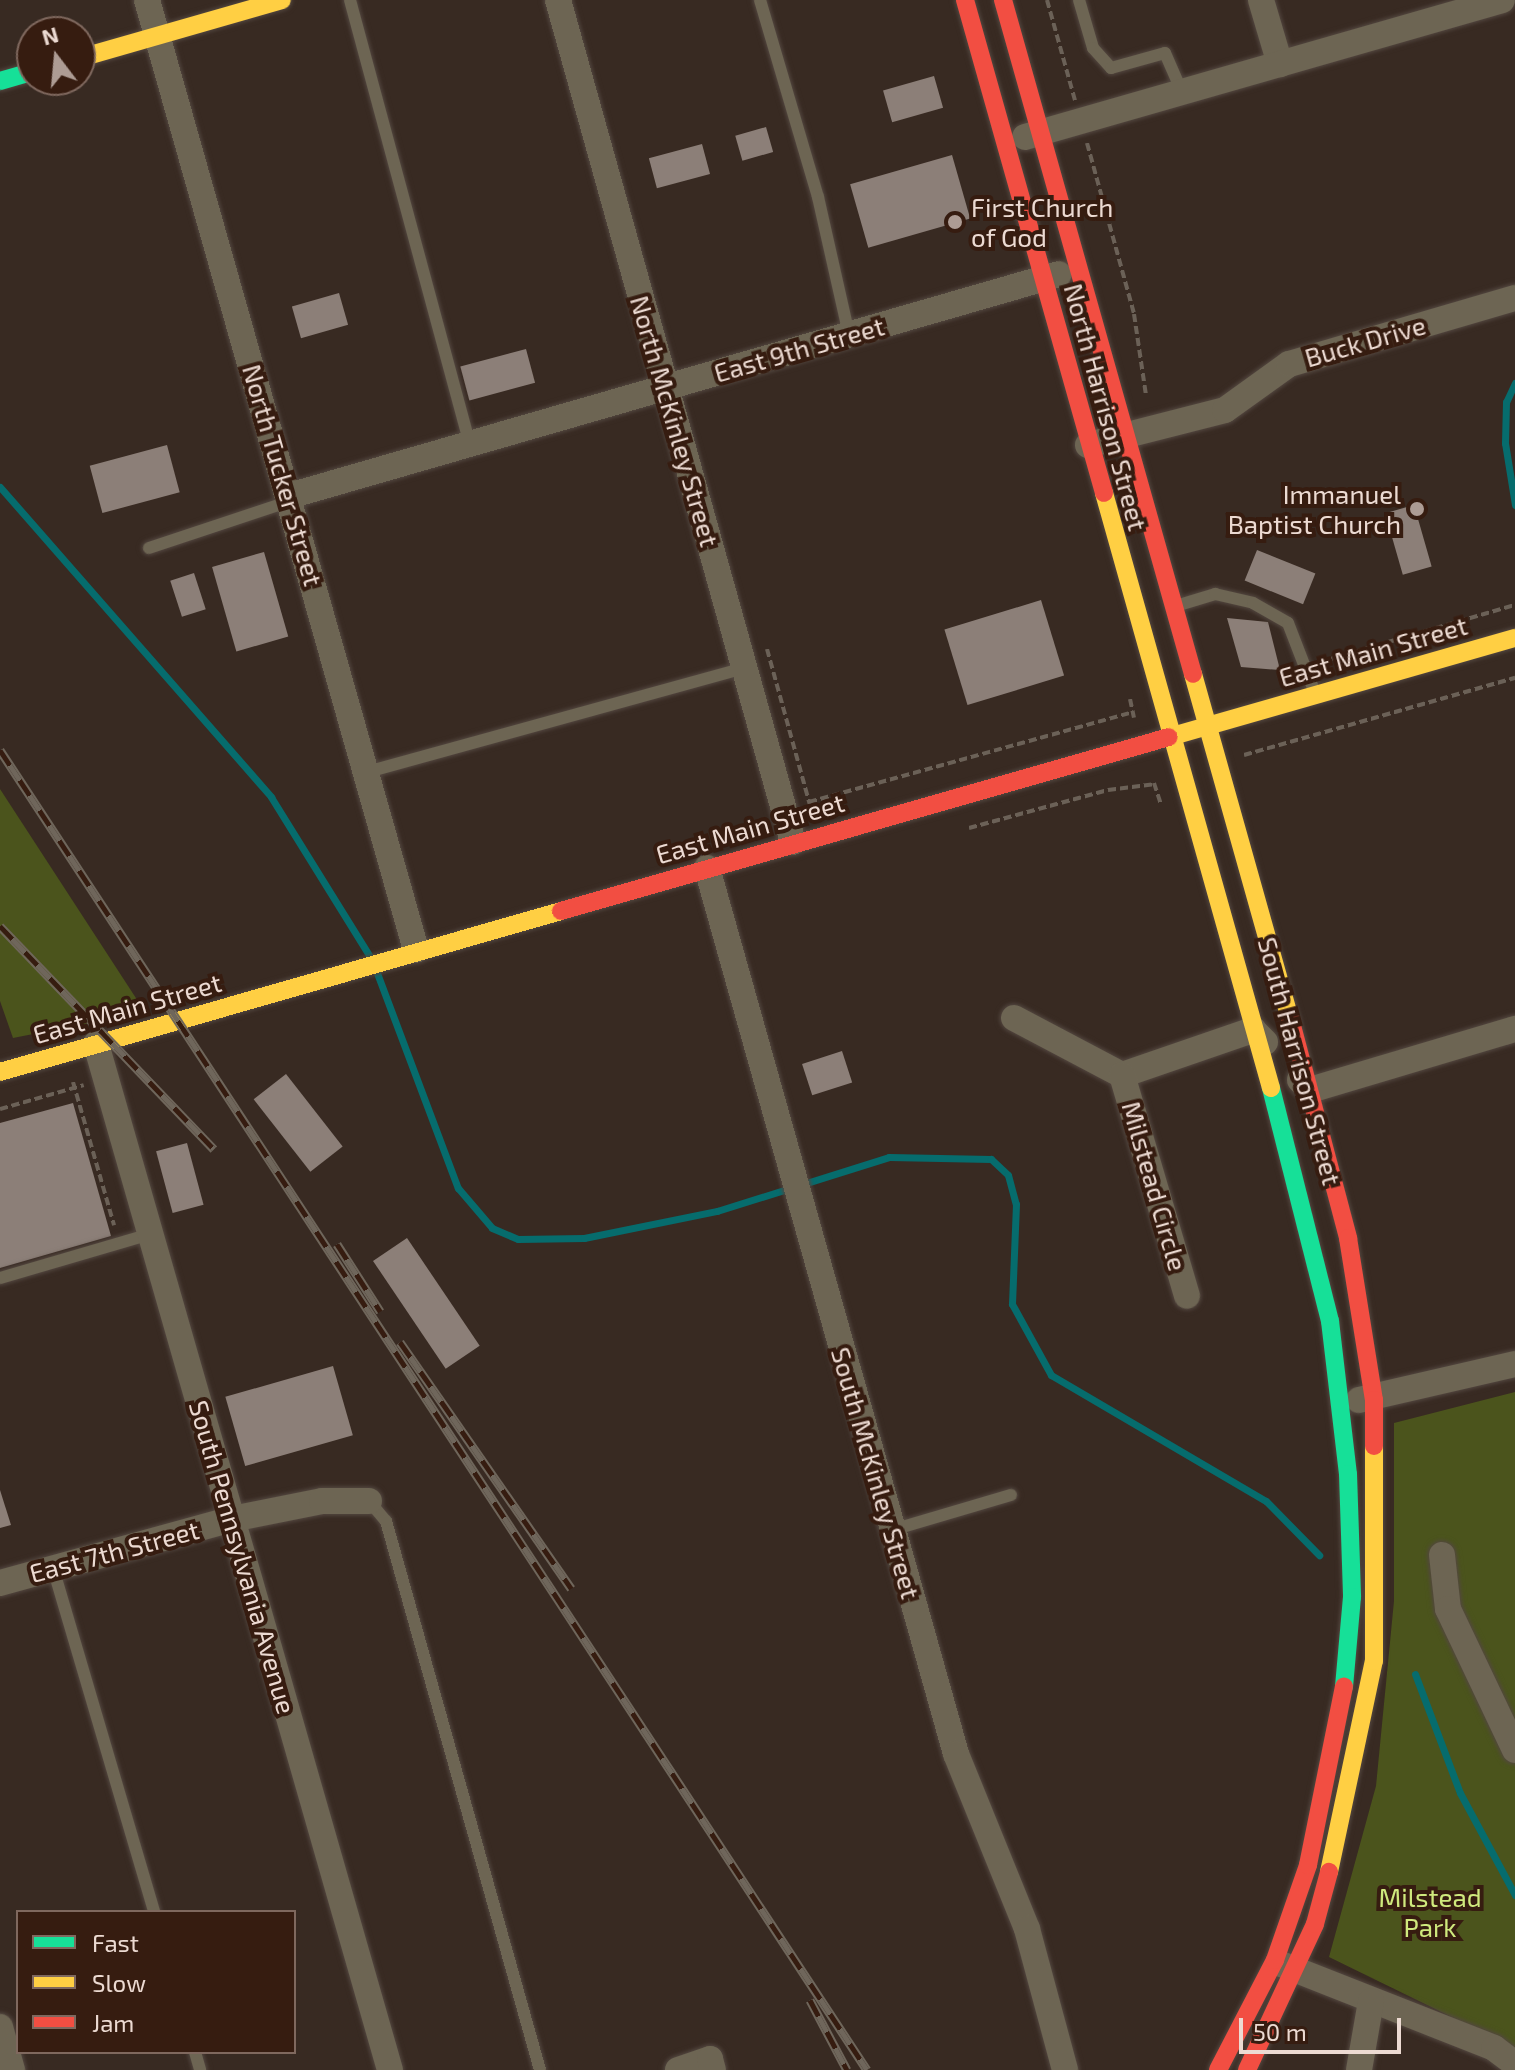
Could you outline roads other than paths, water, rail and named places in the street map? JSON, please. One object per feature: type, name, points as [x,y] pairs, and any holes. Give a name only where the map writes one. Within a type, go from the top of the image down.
[{"type":"main road","points":[[96,54],[282,0]]},
{"type":"main road","name":"North Harrison Street","points":[[965,0],[1169,736]]},
{"type":"main road","name":"North Harrison Street","points":[[1003,0],[1205,726]]},
{"type":"main road","name":"East Main Street","points":[[0,1072],[412,951],[1515,638]]},
{"type":"main road","name":"South Harrison Street","points":[[1205,726],[1310,1090],[1348,1238],[1374,1400],[1374,1661],[1349,1800],[1285,1966]]},
{"type":"main road","name":"South Harrison Street","points":[[1169,736],[1253,1030],[1330,1321],[1339,1400],[1352,1597],[1340,1724],[1285,1966]]},
{"type":"main road","points":[[1218,2070],[1285,1966]]},
{"type":"main road","points":[[1247,2070],[1285,1966]]},
{"type":"street","name":"North Tucker Street","points":[[147,0],[367,772],[412,951]]},
{"type":"street","name":"North McKinley Street","points":[[558,0],[744,668],[806,839]]},
{"type":"street","points":[[1261,0],[1280,64]]},
{"type":"street","points":[[1004,143],[1502,0]]},
{"type":"street","name":"East 9th Street","points":[[290,499],[470,444],[1078,270]]},
{"type":"street","name":"Buck Drive","points":[[1088,445],[1225,410],[1289,364],[1515,298]]},
{"type":"street","name":"South McKinley Street","points":[[707,868],[783,1148],[956,1754],[1027,1929],[1065,2070]]},
{"type":"street","points":[[1014,1018],[1122,1075],[1253,1030],[1310,1090],[1515,1029]]},
{"type":"street","name":"South Pennsylvania Avenue","points":[[96,1044],[390,2070]]},
{"type":"street","name":"Milstead Circle","points":[[1122,1075],[1187,1296]]},
{"type":"street","points":[[1339,1400],[1374,1400],[1515,1364]]},
{"type":"street","name":"East 7th Street","points":[[0,1583],[232,1519],[322,1501],[369,1501]]},
{"type":"street","points":[[1442,1555],[1448,1609],[1515,1750]]},
{"type":"street","points":[[1285,1966],[1494,2048],[1515,2064]]},
{"type":"street","points":[[1359,2070],[1371,2001]]},
{"type":"street","points":[[0,2027],[12,2070]]},
{"type":"street","points":[[678,2070],[711,2064]]},
{"type":"lane","points":[[350,0],[470,444]]},
{"type":"lane","points":[[760,0],[818,197],[849,335]]},
{"type":"lane","points":[[1079,0],[1093,48],[1111,68],[1165,53],[1182,92]]},
{"type":"lane","points":[[149,548],[290,499]]},
{"type":"lane","points":[[1172,607],[1215,594],[1253,603],[1288,623],[1316,694]]},
{"type":"lane","points":[[367,772],[744,668]]},
{"type":"lane","points":[[0,1278],[150,1234]]},
{"type":"lane","points":[[892,1530],[1011,1495]]},
{"type":"lane","points":[[369,1501],[386,1521],[540,2070]]},
{"type":"lane","points":[[53,1568],[153,1910]]},
{"type":"waterway","points":[[1515,383],[1506,402],[1505,443],[1515,505]]},
{"type":"waterway","points":[[0,487],[271,797],[369,955]]},
{"type":"waterway","points":[[377,973],[458,1188],[492,1228],[518,1239],[584,1238],[717,1211],[889,1157],[991,1159],[1008,1175],[1016,1204],[1012,1304],[1051,1375],[1266,1501],[1319,1555]]},
{"type":"waterway","points":[[1415,1674],[1460,1793],[1515,1895]]},
{"type":"railway","points":[[0,750],[867,2070]]},
{"type":"railway","points":[[0,926],[214,1149]]},
{"type":"railway","points":[[337,1244],[380,1311]]},
{"type":"railway","points":[[400,1342],[571,1588]]},
{"type":"railway","points":[[810,2000],[847,2070]]},
{"type":"place","name":"First Church of God","points":[[955,222]]},
{"type":"place","name":"Immanuel Baptist Church","points":[[1417,509]]},
{"type":"park label","name":"Milstead Park","points":[[1430,1912]]}]
